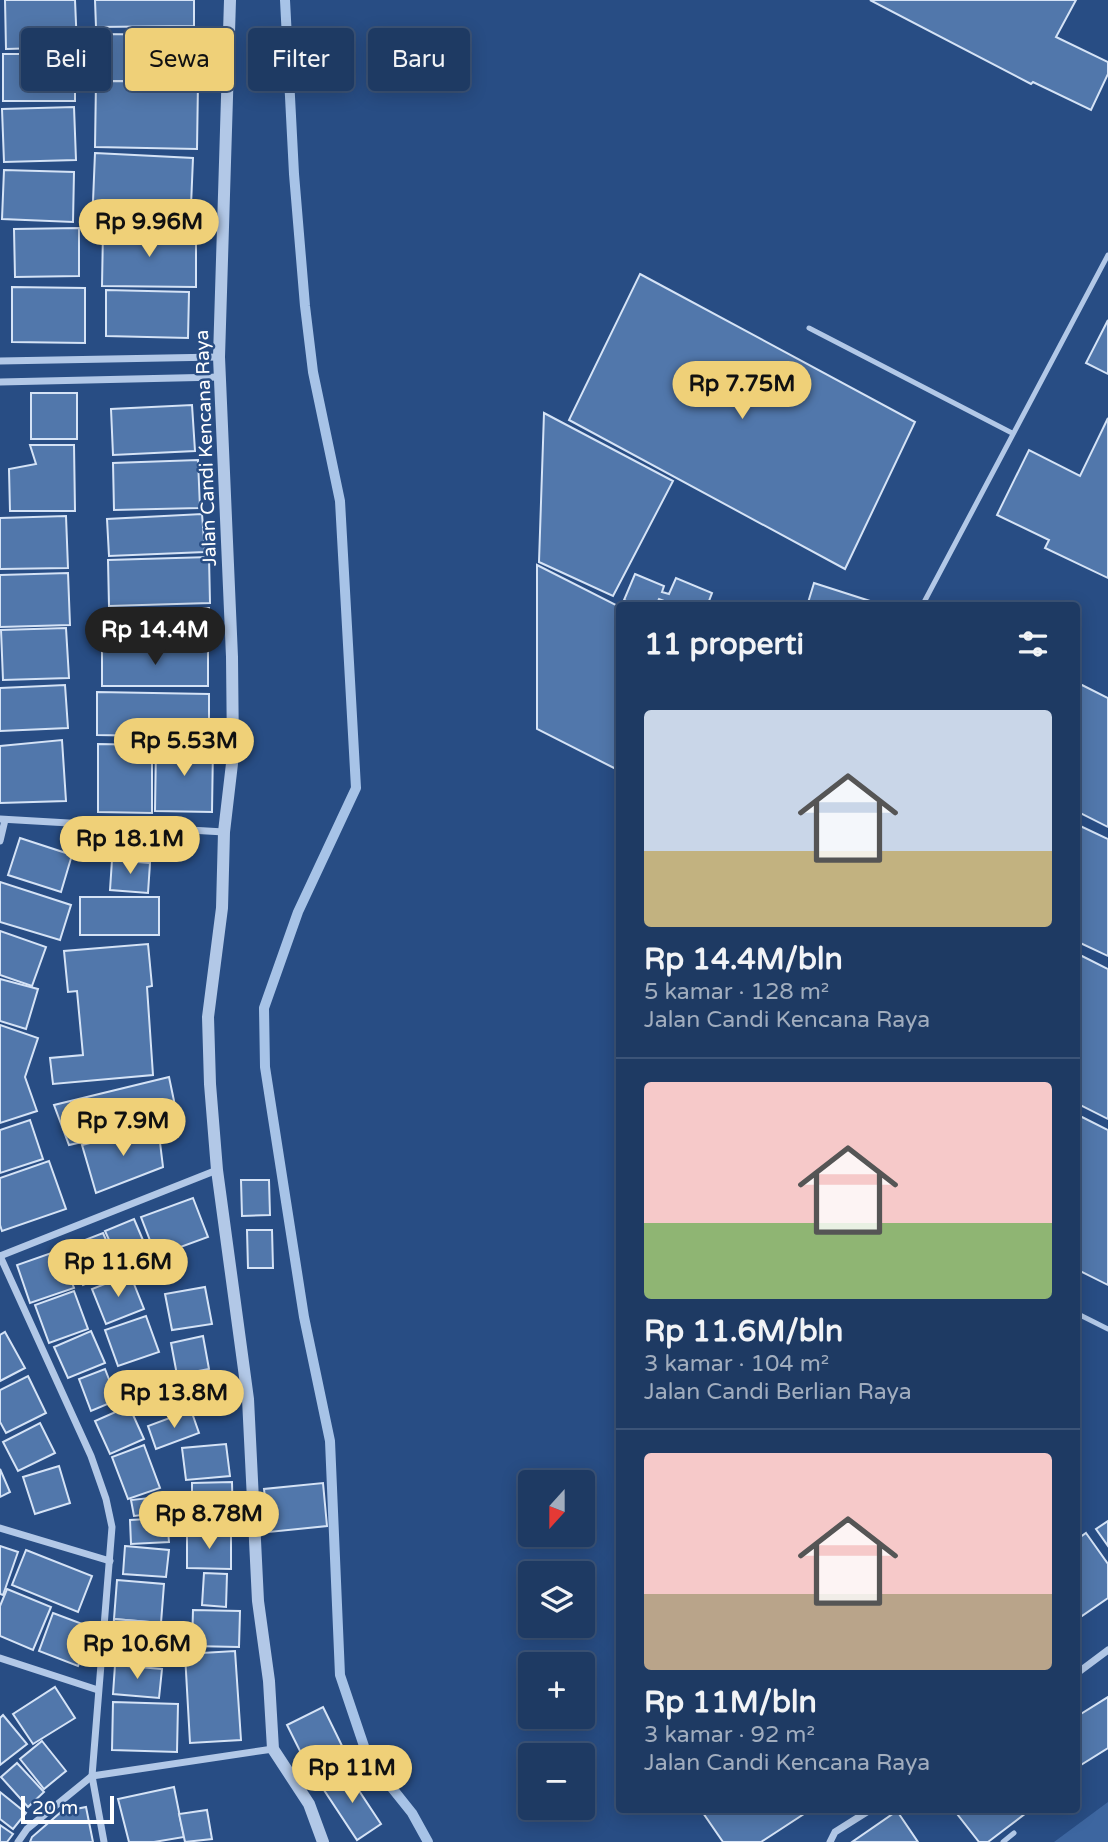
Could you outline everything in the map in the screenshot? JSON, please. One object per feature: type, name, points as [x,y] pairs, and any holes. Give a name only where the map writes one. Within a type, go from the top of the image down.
[{"type":"street","name":"Jalan Candi Kencana Raya","points":[[230,0],[219,356],[233,755],[224,832],[222,908],[208,1017],[210,1084],[217,1170],[248,1399],[258,1601],[269,1681],[273,1749],[309,1804],[323,1842]]},
{"type":"street","points":[[0,361],[219,356]]},
{"type":"street","points":[[0,382],[220,377]]},
{"type":"street","points":[[0,841],[3,820],[224,832]]},
{"type":"street","points":[[104,1842],[92,1776],[112,1527],[106,1499],[91,1456],[0,1256],[217,1170]]},
{"type":"street","points":[[0,1528],[110,1561]]},
{"type":"street","points":[[1080,1671],[1108,1650]]},
{"type":"street","points":[[0,1658],[98,1690]]},
{"type":"street","points":[[18,1842],[27,1829],[92,1776],[273,1749]]},
{"type":"street","points":[[830,1842],[835,1832],[865,1813]]},
{"type":"lane","points":[[924,602],[1108,255]]},
{"type":"lane","points":[[809,328],[1012,433]]},
{"type":"lane","points":[[1080,1315],[1108,1329]]},
{"type":"lane","points":[[1003,1842],[1014,1833]]},
{"type":"shaded area","points":[[1108,1802],[1108,1842],[1054,1842]]},
{"type":"building","points":[[5,0],[75,0],[76,28],[21,28],[21,49],[6,49]]},
{"type":"building","points":[[95,0],[194,0],[194,26],[96,27]]},
{"type":"building","points":[[870,0],[1076,0],[1056,37],[1108,62],[1108,74],[1091,110],[1033,82],[1031,84]]},
{"type":"building","points":[[111,34],[125,34],[125,81],[111,81]]},
{"type":"building","points":[[3,54],[21,54],[21,91],[75,91],[75,101],[3,101]]},
{"type":"building","points":[[111,81],[125,81],[125,91],[198,91],[197,149],[95,147],[96,91],[111,91]]},
{"type":"building","points":[[74,107],[76,160],[4,162],[2,109]]},
{"type":"building","points":[[95,153],[193,158],[190,230],[92,226]]},
{"type":"building","points":[[4,170],[74,172],[73,222],[2,219]]},
{"type":"building","points":[[79,228],[79,276],[15,277],[14,229]]},
{"type":"building","points":[[103,230],[196,231],[196,287],[102,286]]},
{"type":"building","points":[[640,274],[915,422],[845,569],[569,420]]},
{"type":"building","points":[[12,287],[85,288],[85,343],[12,342]]},
{"type":"building","points":[[106,290],[189,292],[188,338],[106,336]]},
{"type":"building","points":[[1108,320],[1108,374],[1086,363]]},
{"type":"building","points":[[31,393],[77,393],[77,439],[31,439]]},
{"type":"building","points":[[192,405],[195,451],[113,455],[111,409]]},
{"type":"building","points":[[544,413],[673,481],[613,596],[539,562]]},
{"type":"building","points":[[1108,418],[1108,578],[1045,548],[1049,540],[997,515],[1029,450],[1080,476]]},
{"type":"building","points":[[30,445],[74,445],[75,511],[10,511],[9,469],[36,464]]},
{"type":"building","points":[[198,460],[200,508],[114,510],[113,463]]},
{"type":"building","points":[[202,514],[205,552],[109,556],[107,519]]},
{"type":"building","points":[[66,516],[68,568],[0,569],[0,518]]},
{"type":"building","points":[[209,557],[210,603],[109,606],[108,560]]},
{"type":"building","points":[[537,565],[616,605],[616,769],[537,729]]},
{"type":"building","points":[[68,573],[70,625],[0,627],[0,575]]},
{"type":"building","points":[[635,574],[664,586],[662,592],[669,594],[676,578],[712,593],[709,602],[624,600]]},
{"type":"building","points":[[814,583],[870,601],[870,602],[808,602]]},
{"type":"building","points":[[209,608],[209,643],[109,645],[108,610]]},
{"type":"building","points":[[66,628],[69,678],[3,680],[1,630]]},
{"type":"building","points":[[208,648],[208,686],[102,686],[102,649]]},
{"type":"building","points":[[1080,684],[1108,698],[1108,827],[1080,813]]},
{"type":"building","points":[[65,685],[68,728],[0,731],[0,688]]},
{"type":"building","points":[[97,692],[209,694],[209,737],[97,735]]},
{"type":"building","points":[[62,740],[66,801],[0,803],[0,746]]},
{"type":"building","points":[[98,744],[152,745],[152,813],[98,812]]},
{"type":"building","points":[[156,745],[213,746],[212,812],[155,811]]},
{"type":"building","points":[[1080,826],[1108,839],[1108,956],[1080,943]]},
{"type":"building","points":[[20,838],[72,855],[61,892],[8,875]]},
{"type":"building","points":[[112,860],[150,863],[148,893],[110,890]]},
{"type":"building","points":[[0,882],[71,905],[60,940],[0,922]]},
{"type":"building","points":[[80,897],[159,897],[159,935],[80,935]]},
{"type":"building","points":[[0,931],[46,947],[32,986],[0,975]]},
{"type":"building","points":[[148,944],[152,986],[147,987],[153,1075],[53,1084],[50,1058],[83,1055],[77,991],[68,992],[64,951]]},
{"type":"building","points":[[1080,955],[1108,969],[1108,1119],[1080,1105]]},
{"type":"building","points":[[0,979],[38,989],[26,1029],[0,1021]]},
{"type":"building","points":[[0,1025],[38,1038],[25,1077],[37,1111],[0,1123]]},
{"type":"building","points":[[169,1077],[178,1120],[69,1145],[54,1105]]},
{"type":"building","points":[[1080,1116],[1108,1130],[1108,1285],[1080,1271]]},
{"type":"building","points":[[30,1120],[43,1159],[0,1173],[0,1130]]},
{"type":"building","points":[[158,1126],[163,1167],[96,1193],[82,1145]]},
{"type":"building","points":[[49,1161],[66,1209],[2,1231],[0,1178]]},
{"type":"building","points":[[241,1180],[269,1180],[270,1215],[242,1216]]},
{"type":"building","points":[[193,1198],[208,1237],[156,1256],[141,1217]]},
{"type":"building","points":[[134,1219],[151,1259],[123,1271],[105,1231]]},
{"type":"building","points":[[247,1230],[272,1230],[273,1268],[248,1268]]},
{"type":"building","points":[[103,1233],[119,1270],[83,1285],[67,1247]]},
{"type":"building","points":[[60,1250],[74,1288],[30,1303],[17,1265]]},
{"type":"building","points":[[130,1274],[144,1309],[106,1324],[92,1289]]},
{"type":"building","points":[[205,1287],[212,1324],[172,1330],[165,1294]]},
{"type":"building","points":[[74,1291],[88,1329],[49,1343],[35,1305]]},
{"type":"building","points":[[146,1316],[159,1352],[118,1366],[105,1330]]},
{"type":"building","points":[[91,1331],[105,1363],[68,1378],[54,1347]]},
{"type":"building","points":[[5,1332],[25,1368],[0,1381],[0,1335]]},
{"type":"building","points":[[203,1336],[209,1369],[177,1375],[171,1343]]},
{"type":"building","points":[[105,1369],[117,1400],[91,1411],[79,1379]]},
{"type":"building","points":[[28,1376],[46,1413],[6,1433],[0,1422],[0,1390]]},
{"type":"building","points":[[214,1376],[218,1396],[181,1402],[178,1382]]},
{"type":"building","points":[[129,1406],[144,1439],[110,1454],[95,1421]]},
{"type":"building","points":[[191,1410],[199,1433],[156,1449],[148,1426]]},
{"type":"building","points":[[40,1423],[55,1453],[18,1471],[3,1442]]},
{"type":"building","points":[[226,1444],[230,1476],[186,1480],[182,1448]]},
{"type":"building","points":[[144,1445],[160,1488],[128,1499],[112,1457]]},
{"type":"building","points":[[59,1466],[70,1503],[35,1514],[23,1477]]},
{"type":"building","points":[[0,1469],[10,1492],[0,1497]]},
{"type":"building","points":[[232,1482],[233,1528],[192,1529],[192,1483]]},
{"type":"building","points":[[323,1483],[327,1526],[269,1532],[264,1489]]},
{"type":"building","points":[[167,1496],[168,1512],[134,1516],[131,1500]]},
{"type":"building","points":[[167,1518],[169,1542],[131,1544],[130,1520]]},
{"type":"building","points":[[1108,1521],[1108,1546],[1096,1529]]},
{"type":"building","points":[[187,1532],[231,1533],[231,1569],[187,1568]]},
{"type":"building","points":[[1086,1533],[1108,1564],[1108,1598],[1080,1617],[1080,1537]]},
{"type":"building","points":[[0,1546],[18,1552],[3,1595],[0,1594]]},
{"type":"building","points":[[125,1546],[169,1550],[166,1577],[123,1574]]},
{"type":"building","points":[[26,1550],[92,1576],[78,1612],[12,1585]]},
{"type":"building","points":[[204,1573],[227,1574],[226,1607],[202,1605]]},
{"type":"building","points":[[117,1580],[164,1584],[161,1623],[114,1619]]},
{"type":"building","points":[[7,1589],[51,1607],[33,1650],[0,1636],[0,1606]]},
{"type":"building","points":[[193,1610],[240,1611],[239,1647],[192,1646]]},
{"type":"building","points":[[53,1613],[93,1628],[78,1666],[39,1651]]},
{"type":"building","points":[[114,1619],[161,1623],[158,1662],[111,1659]]},
{"type":"building","points":[[235,1651],[241,1740],[190,1743],[185,1654]]},
{"type":"building","points":[[115,1665],[162,1669],[159,1698],[113,1694]]},
{"type":"building","points":[[55,1687],[75,1718],[33,1744],[13,1714]]},
{"type":"building","points":[[1108,1697],[1108,1748],[1080,1766],[1080,1714]]},
{"type":"building","points":[[113,1702],[178,1704],[177,1752],[112,1750]]},
{"type":"building","points":[[323,1707],[348,1758],[312,1775],[287,1725]]},
{"type":"building","points":[[3,1715],[27,1744],[0,1765],[0,1718]]},
{"type":"building","points":[[42,1741],[66,1771],[44,1789],[20,1759]]},
{"type":"building","points":[[17,1763],[44,1792],[28,1807],[1,1777]]},
{"type":"building","points":[[346,1771],[381,1824],[357,1840],[322,1787]]},
{"type":"building","points":[[174,1787],[184,1837],[154,1842],[129,1842],[118,1799]]},
{"type":"building","points":[[0,1792],[26,1813],[13,1829],[0,1819]]},
{"type":"building","points":[[86,1807],[93,1842],[30,1842],[32,1837],[61,1812]]},
{"type":"building","points":[[207,1810],[212,1839],[185,1842],[179,1814]]},
{"type":"building","points":[[703,1813],[805,1813],[761,1842],[723,1842]]},
{"type":"building","points":[[894,1813],[898,1813],[918,1842],[852,1842]]},
{"type":"building","points":[[956,1813],[1026,1813],[988,1842],[979,1842]]},
{"type":"building","points":[[0,1825],[13,1834],[7,1842],[0,1842]]},
{"type":"waterway","points":[[285,0],[294,174],[305,306],[313,372],[340,501],[356,788],[298,912],[264,1008],[265,1067],[304,1317],[330,1441],[340,1675],[368,1758],[412,1813],[428,1842]]}]
